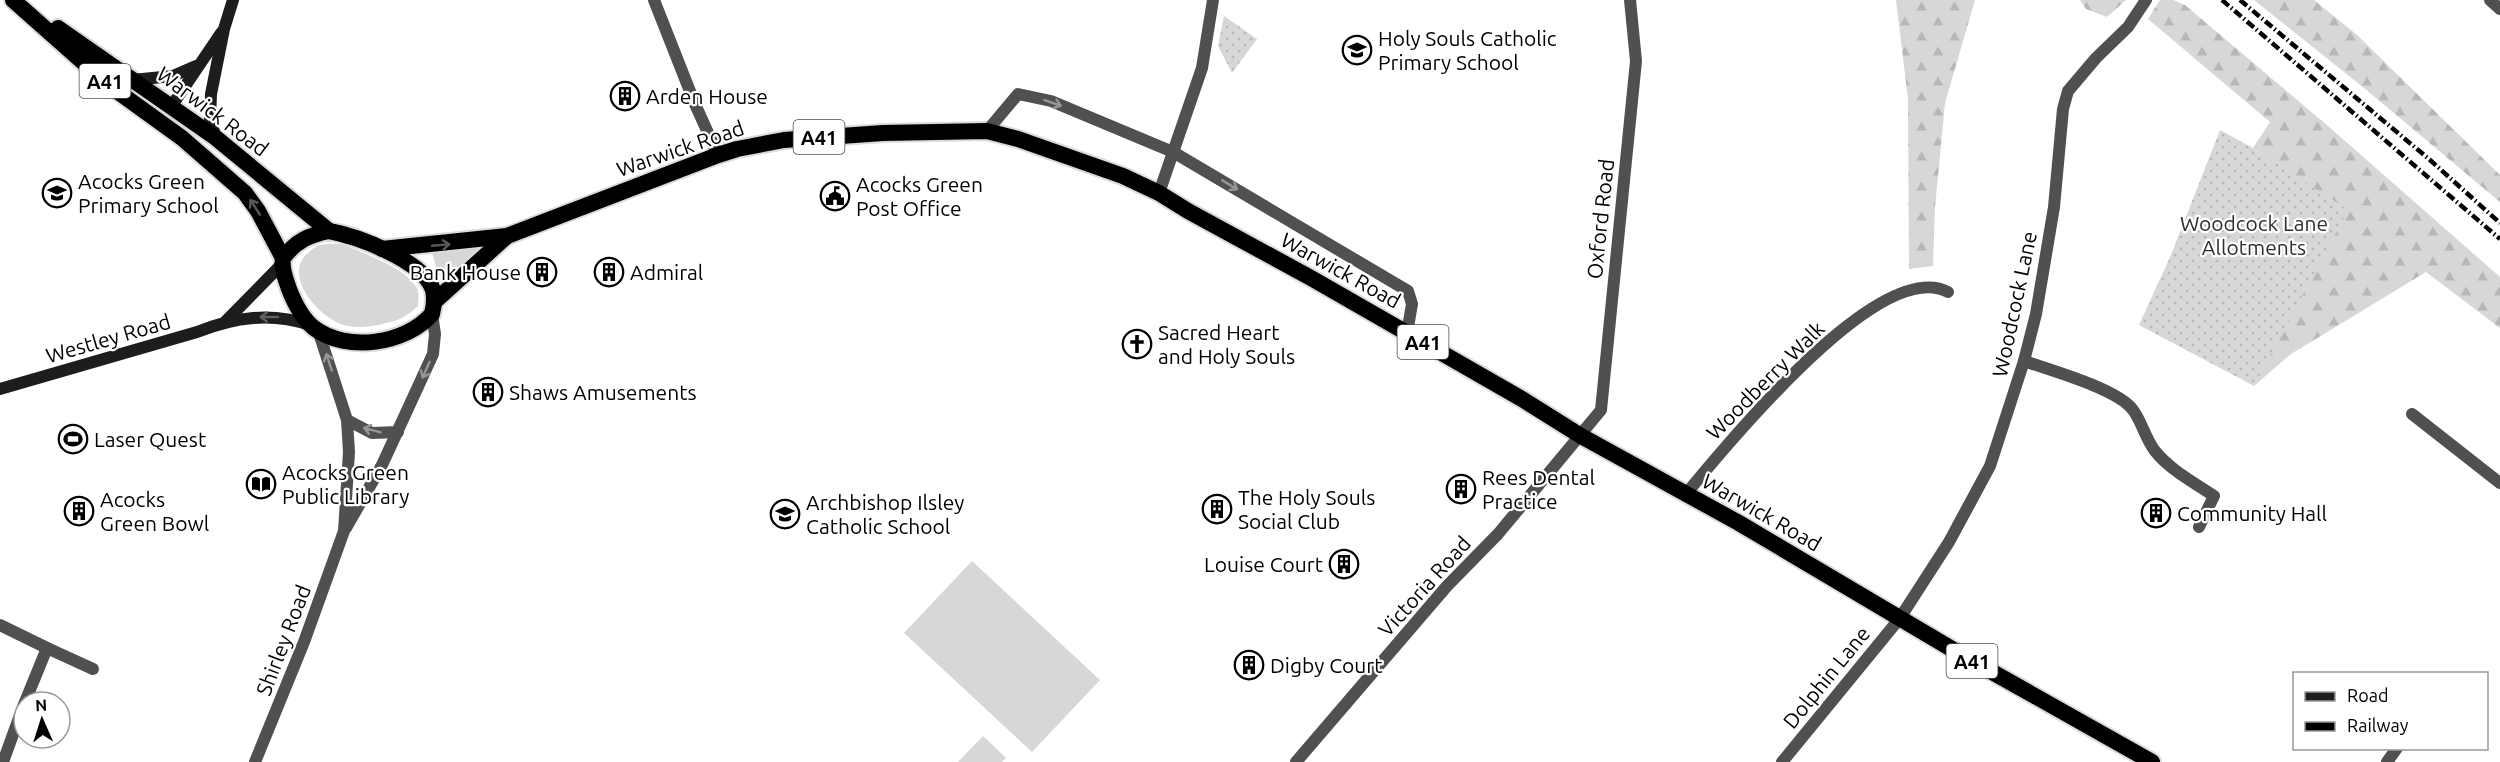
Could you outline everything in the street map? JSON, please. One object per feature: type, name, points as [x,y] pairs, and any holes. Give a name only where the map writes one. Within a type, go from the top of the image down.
[{"type":"highway","name":"Warwick Road","points":[[13,0],[111,86],[182,138],[245,193],[258,210],[282,262],[292,297],[314,328],[338,339],[362,342],[382,340],[413,331],[433,308],[507,236]]},
{"type":"highway","name":"Warwick Road","points":[[32,18],[59,29],[216,138],[329,231],[359,239],[412,266],[424,276],[433,290],[433,308]]},
{"type":"highway","points":[[171,106],[170,113],[182,138]]},
{"type":"highway","name":"Warwick Road","points":[[382,249],[507,236],[737,148],[784,140],[893,132],[987,131],[1018,139],[1123,176],[1159,193],[1407,333],[1581,436],[2152,762]]},
{"type":"highway","points":[[282,262],[300,241],[311,235],[329,231]]},
{"type":"main road","points":[[216,138],[210,119],[211,94],[224,29],[233,0]]},
{"type":"main road","points":[[171,106],[224,29]]},
{"type":"main road","points":[[132,80],[172,76],[200,64]]},
{"type":"main road","name":"Westley Road","points":[[226,321],[282,262]]},
{"type":"main road","name":"Westley Road","points":[[0,389],[186,335],[226,321],[271,316],[293,319],[314,328]]},
{"type":"street","points":[[654,0],[718,155]]},
{"type":"street","points":[[1159,193],[1202,68],[1213,0]]},
{"type":"street","name":"Oxford Road","points":[[1581,436],[1601,410],[1636,62],[1630,0]]},
{"type":"street","points":[[2490,0],[2500,9]]},
{"type":"street","name":"Woodcock Lane","points":[[1900,618],[1949,542],[1990,466],[2024,361],[2036,314],[2054,207],[2063,109],[2068,91],[2096,58],[2128,27],[2146,1]]},
{"type":"street","points":[[987,131],[1018,94],[1051,101],[1173,152],[1408,291],[1412,304],[1407,333]]},
{"type":"street","name":"Woodberry Walk","points":[[1686,494],[1758,409],[1826,341],[1879,304],[1912,289],[1937,286],[1948,292]]},
{"type":"street","name":"Shirley Road","points":[[255,762],[308,632],[344,531],[398,432],[433,354],[435,334],[433,308]]},
{"type":"street","name":"Shirley Road","points":[[314,328],[347,420],[349,452],[344,531]]},
{"type":"street","points":[[2024,361],[2109,392],[2133,410],[2156,453],[2177,471],[2214,496],[2199,527]]},
{"type":"street","points":[[2412,414],[2500,483]]},
{"type":"street","points":[[347,420],[372,433],[398,432]]},
{"type":"street","name":"Victoria Road","points":[[1296,762],[1447,586],[1498,534],[1581,436]]},
{"type":"street","name":"Dolphin Lane","points":[[1782,762],[1900,618]]},
{"type":"street","points":[[0,625],[93,669]]},
{"type":"street","points":[[29,690],[47,648]]},
{"type":"street","points":[[3,762],[12,737]]},
{"type":"green space","points":[[1896,0],[1975,0],[1945,103],[1935,207],[1933,266],[1909,269],[1908,99]]},
{"type":"green space","points":[[2080,0],[2126,0],[2107,17],[2086,9]]},
{"type":"green space","points":[[2160,0],[2173,0],[2185,5],[2328,126],[2500,277],[2500,328],[2426,272],[2291,354],[2254,386],[2347,210],[2253,148],[2270,122],[2148,19]]},
{"type":"green space","points":[[2254,0],[2314,0],[2356,34],[2500,175],[2500,202],[2364,88]]},
{"type":"green space","points":[[1224,16],[1257,39],[1232,73],[1218,46]]},
{"type":"green space","name":"Woodcock Lane Allotments","points":[[2220,130],[2253,148],[2348,210],[2254,386],[2139,325],[2171,255]]},
{"type":"green space","points":[[343,244],[397,269],[406,276],[414,283],[418,291],[418,306],[397,320],[367,327],[351,327],[341,324],[322,313],[306,294],[301,283],[299,272],[301,262],[318,246]]},
{"type":"green space","points":[[486,244],[452,275],[442,277],[438,274],[432,253],[434,250]]},
{"type":"green space","points":[[972,561],[1100,680],[1032,752],[904,633]]},
{"type":"green space","points":[[983,736],[1006,758],[1002,762],[958,762]]},
{"type":"railway","points":[[2222,0],[2500,239]]},
{"type":"railway","points":[[2240,0],[2430,160],[2500,223]]},
{"type":"place","name":"Holy Souls Catholic Primary School","points":[[1357,50]]},
{"type":"place","name":"Arden House","points":[[625,96]]},
{"type":"place","name":"Acocks Green Primary School","points":[[57,193]]},
{"type":"place","name":"Acocks Green Post Office","points":[[835,196]]},
{"type":"place","name":"Bank House","points":[[542,272]]},
{"type":"place","name":"Admiral","points":[[609,272]]},
{"type":"place","name":"Sacred Heart and Holy Souls","points":[[1137,344]]},
{"type":"place","name":"Shaws Amusements","points":[[488,392]]},
{"type":"place","name":"Laser Quest","points":[[73,439]]},
{"type":"place","name":"Acocks Green Public Library","points":[[261,484]]},
{"type":"place","name":"Rees Dental Practice","points":[[1461,489]]},
{"type":"place","name":"The Holy Souls Social Club","points":[[1217,509]]},
{"type":"place","name":"Acocks Green Bowl","points":[[79,511]]},
{"type":"place","name":"Community Hall","points":[[2156,513]]},
{"type":"place","name":"Archbishop Ilsley Catholic School","points":[[785,514]]},
{"type":"place","name":"Louise Court","points":[[1344,564]]},
{"type":"place","name":"Digby Court","points":[[1249,665]]}]
